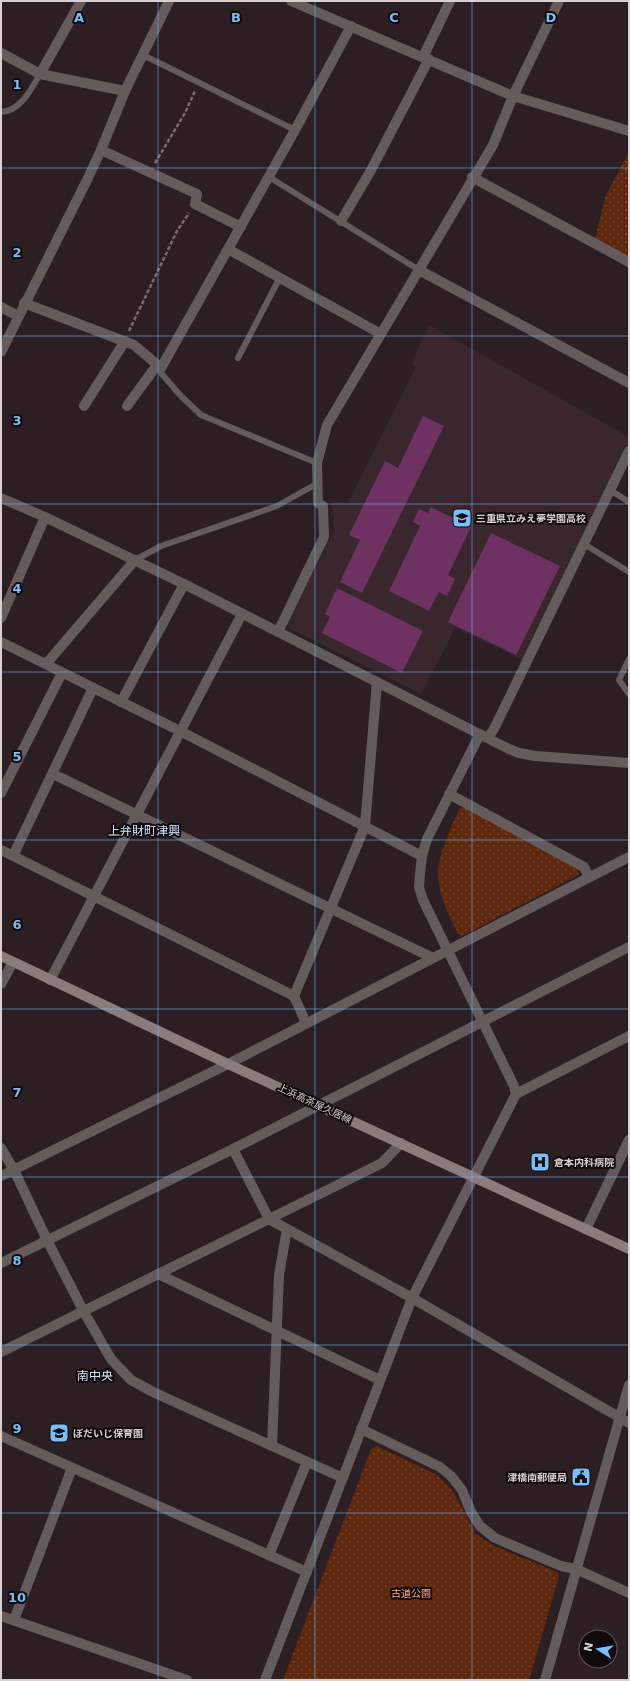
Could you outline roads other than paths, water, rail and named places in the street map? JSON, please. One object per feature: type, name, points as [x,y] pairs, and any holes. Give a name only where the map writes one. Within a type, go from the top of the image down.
[{"type":"main road","name":"上浜高茶屋久居線","points":[[1,956],[228,1064],[318,1104],[629,1249]]},
{"type":"street","points":[[40,74],[81,1]]},
{"type":"street","points":[[1,352],[101,150],[125,91],[169,1]]},
{"type":"street","points":[[291,1],[309,4],[351,26],[513,96],[629,131]]},
{"type":"street","points":[[341,221],[370,172],[426,58],[450,1]]},
{"type":"street","points":[[278,632],[324,537],[324,506],[318,503],[317,463],[327,425],[492,145],[513,96],[559,1]]},
{"type":"street","points":[[127,406],[159,366],[241,227],[351,26]]},
{"type":"street","points":[[1,53],[40,74],[125,91]]},
{"type":"street","points":[[101,150],[197,194],[195,204],[241,227]]},
{"type":"street","points":[[472,177],[629,262]]},
{"type":"street","points":[[228,249],[381,334]]},
{"type":"street","points":[[419,270],[629,383]]},
{"type":"street","points":[[24,303],[134,345],[159,366]]},
{"type":"street","points":[[1,307],[18,316]]},
{"type":"street","points":[[84,406],[125,341]]},
{"type":"street","points":[[516,1094],[514,1086],[483,1021],[423,900],[419,886],[422,856],[429,834],[449,794],[484,736],[495,727],[629,452]]},
{"type":"street","points":[[1,498],[136,560],[509,749],[524,754],[629,763]]},
{"type":"street","points":[[1,618],[45,517]]},
{"type":"street","points":[[46,664],[136,560]]},
{"type":"street","points":[[121,702],[184,584]]},
{"type":"street","points":[[50,980],[242,614]]},
{"type":"street","points":[[1,642],[422,856]]},
{"type":"street","points":[[1,793],[62,673]]},
{"type":"street","points":[[294,996],[365,826],[377,682]]},
{"type":"street","points":[[13,856],[94,688]]},
{"type":"street","points":[[53,774],[433,958]]},
{"type":"street","points":[[449,794],[584,867],[589,877]]},
{"type":"street","points":[[1,850],[294,996],[306,1023]]},
{"type":"street","points":[[1,1176],[228,1064],[629,857]]},
{"type":"street","points":[[1,1263],[233,1148],[629,946]]},
{"type":"street","points":[[1,984],[12,962]]},
{"type":"street","points":[[265,1680],[412,1298],[516,1094],[629,1036]]},
{"type":"street","points":[[586,1229],[629,1140]]},
{"type":"street","points":[[1,1352],[382,1163],[401,1143]]},
{"type":"street","points":[[1,1148],[14,1170],[47,1240],[84,1312],[111,1359],[131,1380],[155,1393],[343,1478]]},
{"type":"street","points":[[233,1148],[269,1219],[412,1298],[624,1420]]},
{"type":"street","points":[[272,1446],[279,1275],[287,1229]]},
{"type":"street","points":[[158,1274],[380,1380]]},
{"type":"street","points":[[545,1680],[576,1569],[624,1420],[629,1385]]},
{"type":"street","points":[[361,1429],[440,1467],[451,1476],[462,1490],[471,1512],[480,1526],[495,1538],[561,1566],[576,1569],[629,1593]]},
{"type":"street","points":[[1,1436],[307,1572]]},
{"type":"street","points":[[269,1555],[307,1462]]},
{"type":"street","points":[[14,1620],[72,1468]]},
{"type":"street","points":[[1,1616],[187,1680]]},
{"type":"lane","points":[[143,55],[295,130]]},
{"type":"lane","points":[[1,112],[6,112],[17,106],[27,97],[40,74]]},
{"type":"lane","points":[[269,177],[419,270]]},
{"type":"lane","points":[[238,358],[277,283],[282,280]]},
{"type":"lane","points":[[159,366],[161,373],[180,395],[201,415],[317,463]]},
{"type":"lane","points":[[136,560],[161,546],[277,506],[318,484]]},
{"type":"lane","points":[[610,490],[629,502]]},
{"type":"lane","points":[[584,544],[629,572]]},
{"type":"lane","points":[[629,659],[619,680],[629,694]]},
{"type":"place","name":"三重県立みえ夢学園高校","points":[[462,518]]},
{"type":"place","name":"倉本内科病院","points":[[540,1162]]},
{"type":"place","name":"ぼだいじ保育園","points":[[59,1433]]},
{"type":"place","name":"津橋南郵便局","points":[[581,1477]]},
{"type":"district","name":"上弁財町津興","points":[[144,831]]},
{"type":"district","name":"南中央","points":[[95,1376]]},
{"type":"park label","name":"古道公園","points":[[411,1593]]}]
